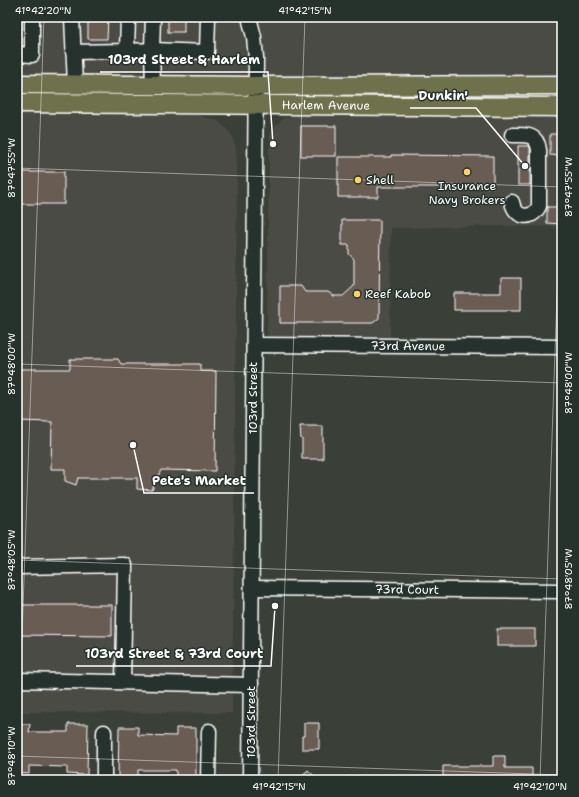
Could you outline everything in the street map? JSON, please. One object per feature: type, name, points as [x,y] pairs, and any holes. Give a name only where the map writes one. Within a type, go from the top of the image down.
[{"type":"main road","name":"Harlem Avenue","points":[[17,84],[255,86],[498,84],[562,85]]},
{"type":"main road","name":"Harlem Avenue","points":[[17,103],[562,107]]},
{"type":"street","points":[[17,54],[32,55],[32,17]]},
{"type":"street","points":[[72,17],[75,85]]},
{"type":"street","points":[[127,51],[128,17]]},
{"type":"street","points":[[153,17],[153,85]]},
{"type":"street","points":[[74,52],[152,50],[207,52],[208,17]]},
{"type":"street","name":"103rd Street","points":[[249,17],[254,38],[256,58],[250,780]]},
{"type":"street","points":[[512,135],[530,136],[537,141],[539,150],[539,206],[534,213],[526,216],[516,212],[513,208],[512,202]]},
{"type":"street","name":"73rd Avenue","points":[[254,345],[562,347]]},
{"type":"street","points":[[17,567],[126,565],[123,682]]},
{"type":"street","name":"73rd Court","points":[[252,588],[562,591]]},
{"type":"street","points":[[17,680],[251,685]]},
{"type":"street","points":[[208,780],[209,731]]},
{"type":"street","points":[[104,732],[104,780]]},
{"type":"shaded area","points":[[17,17],[562,17],[562,80],[17,79]]},
{"type":"shaded area","points":[[17,113],[197,115],[218,121],[233,137],[237,164],[232,713],[17,712]]},
{"type":"shaded area","points":[[392,114],[562,114],[562,227],[494,226],[391,228],[390,344],[267,343],[269,143],[271,131],[285,118],[295,116]]},
{"type":"building","points":[[88,17],[108,17],[107,39],[88,39]]},
{"type":"building","points":[[168,17],[184,17],[184,32],[168,32]]},
{"type":"building","name":"Shell","points":[[301,126],[336,126],[336,156],[301,156]]},
{"type":"building","points":[[550,134],[562,134],[562,156],[550,155]]},
{"type":"building","points":[[518,146],[530,147],[530,185],[518,185]]},
{"type":"building","points":[[391,155],[493,156],[493,187],[378,187],[378,197],[338,197],[338,157],[391,157]]},
{"type":"building","points":[[17,172],[64,172],[64,204],[17,204]]},
{"type":"building","points":[[547,207],[562,207],[562,224],[547,223]]},
{"type":"building","points":[[342,220],[380,220],[379,318],[373,323],[280,323],[280,286],[301,286],[305,292],[328,292],[334,296],[343,296],[354,286],[354,259],[349,254],[349,245],[342,245]]},
{"type":"building","points":[[501,278],[521,278],[521,310],[454,310],[454,293],[501,293]]},
{"type":"building","points":[[70,359],[118,359],[121,364],[200,364],[200,371],[216,371],[215,471],[161,470],[152,490],[137,489],[137,478],[78,478],[76,485],[65,481],[65,469],[51,469],[52,422],[17,421],[17,369],[70,369]]},
{"type":"building","points":[[300,426],[323,426],[323,459],[302,459],[302,439]]},
{"type":"building","points":[[17,605],[112,605],[112,636],[17,635]]},
{"type":"building","points":[[497,629],[535,629],[535,646],[497,646]]},
{"type":"building","points":[[304,723],[319,723],[319,749],[302,749]]},
{"type":"building","points":[[17,724],[30,724],[29,732],[68,732],[68,724],[88,724],[87,775],[67,774],[67,767],[29,766],[29,774],[17,773]]},
{"type":"building","points":[[119,727],[138,727],[138,735],[176,736],[176,728],[196,728],[196,778],[176,778],[176,770],[138,770],[138,777],[118,777]]},
{"type":"building","points":[[493,756],[505,756],[505,768],[532,768],[532,780],[443,780],[443,766],[493,766]]},
{"type":"building","points":[[308,770],[318,780],[297,780]]},
{"type":"place","name":"103rd Street & Harlem","points":[[273,144]]},
{"type":"place","name":"Dunkin'","points":[[525,166]]},
{"type":"place","name":"Insurance Navy Brokers","points":[[467,172]]},
{"type":"place","name":"Shell","points":[[358,180]]},
{"type":"place","name":"Reef Kabob","points":[[357,294]]},
{"type":"place","name":"Pete's Market","points":[[133,445]]},
{"type":"place","name":"103rd Street & 73rd Court","points":[[275,606]]}]
